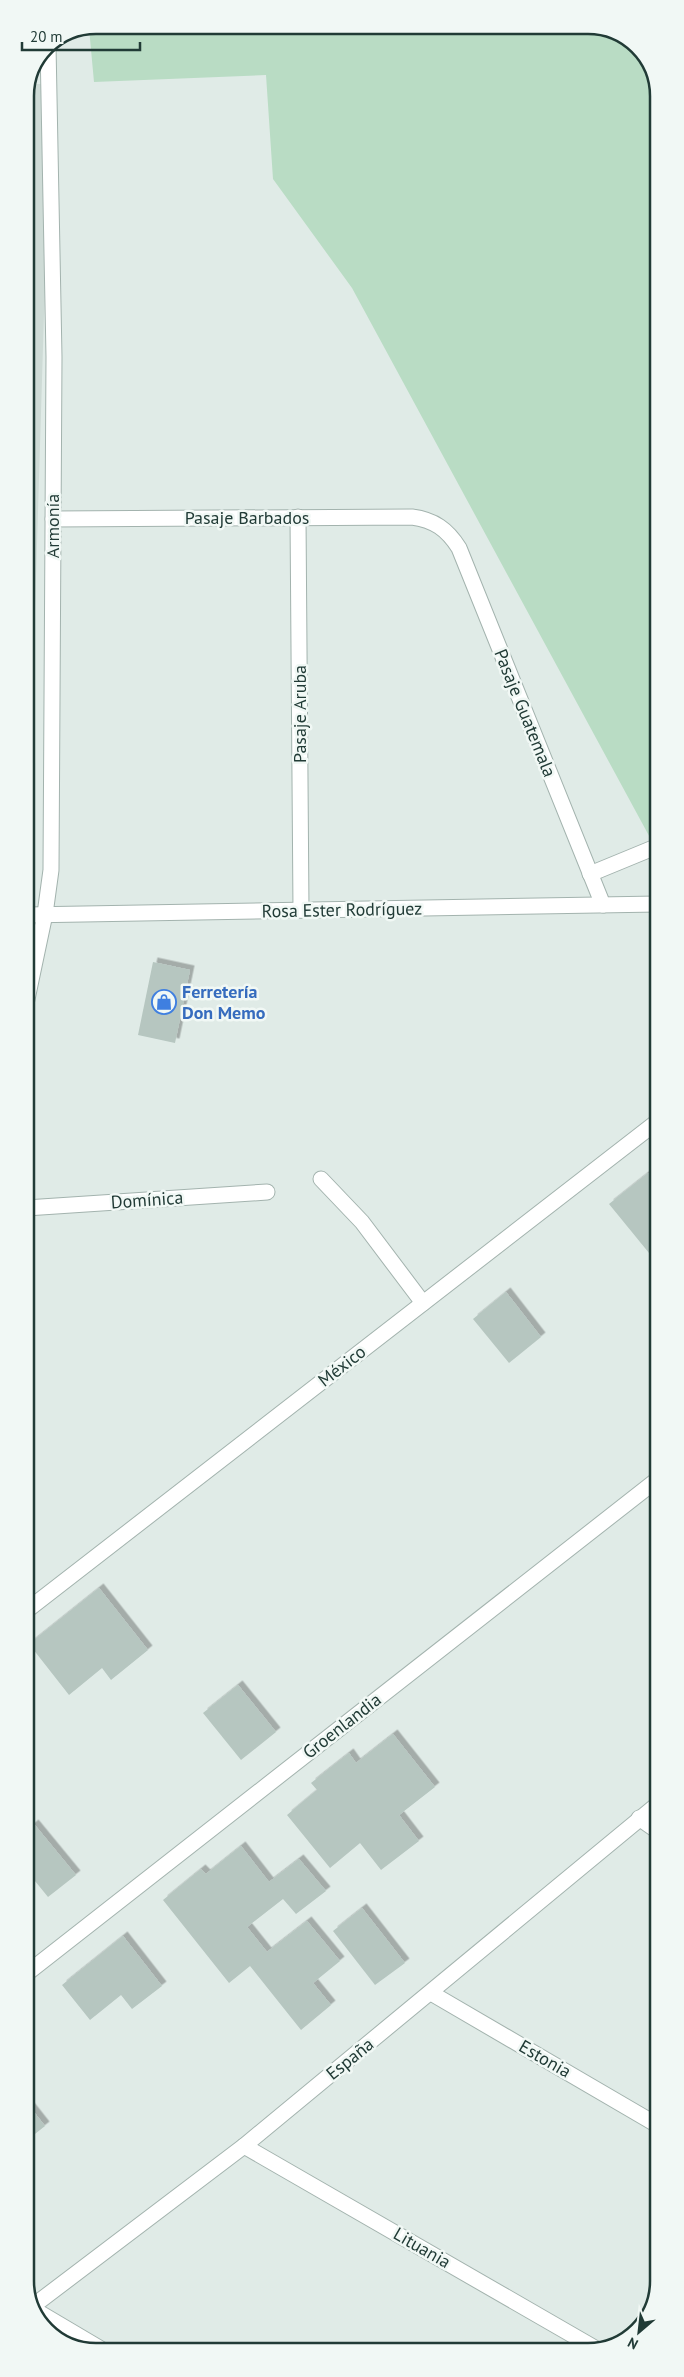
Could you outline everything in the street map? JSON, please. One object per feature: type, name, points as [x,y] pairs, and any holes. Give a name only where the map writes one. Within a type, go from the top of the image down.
[{"type":"street","name":"Armonía","points":[[34,966],[45,914],[51,870],[54,357],[48,56]]},
{"type":"street","name":"Pasaje Barbados","points":[[53,519],[412,517],[426,519],[440,525]]},
{"type":"street","name":"Pasaje Aruba","points":[[298,518],[301,910]]},
{"type":"street","name":"Pasaje Guatemala","points":[[440,525],[451,535],[458,548],[603,905]]},
{"type":"street","points":[[590,874],[650,849]]},
{"type":"street","name":"Rosa Ester Rodríguez","points":[[34,915],[650,904]]},
{"type":"street","name":"México","points":[[34,1605],[650,1127]]},
{"type":"street","points":[[322,1179],[362,1222],[423,1303]]},
{"type":"street","name":"Domínica","points":[[34,1207],[268,1192]]},
{"type":"street","name":"Groenlandia","points":[[34,1968],[650,1485]]},
{"type":"street","name":"España","points":[[38,2302],[244,2146],[650,1810]]},
{"type":"street","points":[[639,1818],[650,1826]]},
{"type":"street","name":"Estonia","points":[[431,1993],[650,2121]]},
{"type":"street","name":"Lituania","points":[[244,2146],[586,2343]]},
{"type":"street","points":[[45,2316],[91,2343]]},
{"type":"shaded area","points":[[35,84],[51,84],[34,644],[34,95]]},
{"type":"green space","points":[[90,34],[95,34],[593,34],[612,38],[635,55],[646,72],[650,95],[650,838],[352,288],[273,179],[266,75],[94,82]]},
{"type":"building","name":"Ferretería Don Memo","points":[[153,962],[190,970],[175,1043],[138,1035]]},
{"type":"building","points":[[648,1173],[650,1175],[649,1253],[609,1204]]},
{"type":"building","points":[[506,1292],[541,1337],[509,1363],[473,1319]]},
{"type":"building","points":[[99,1588],[148,1650],[111,1680],[102,1668],[69,1695],[34,1650],[34,1640]]},
{"type":"building","points":[[238,1685],[276,1732],[241,1760],[203,1713]]},
{"type":"building","points":[[393,1734],[435,1787],[399,1815],[419,1841],[381,1870],[360,1843],[330,1868],[287,1815],[317,1790],[311,1783],[349,1753],[356,1763]]},
{"type":"building","points":[[34,1824],[76,1875],[48,1897],[34,1880]]},
{"type":"building","points":[[241,1846],[269,1882],[299,1859],[326,1891],[296,1914],[283,1899],[247,1927],[267,1952],[307,1921],[340,1961],[313,1983],[331,2005],[301,2030],[250,1966],[229,1983],[163,1900],[201,1869],[206,1874]]},
{"type":"building","points":[[362,1908],[405,1963],[375,1985],[333,1931]]},
{"type":"building","points":[[123,1936],[162,1986],[132,2009],[121,1995],[90,2020],[62,1985]]},
{"type":"building","points":[[34,2112],[45,2126],[34,2135]]},
{"type":"place","name":"Ferretería Don Memo","points":[[164,1002]]}]
